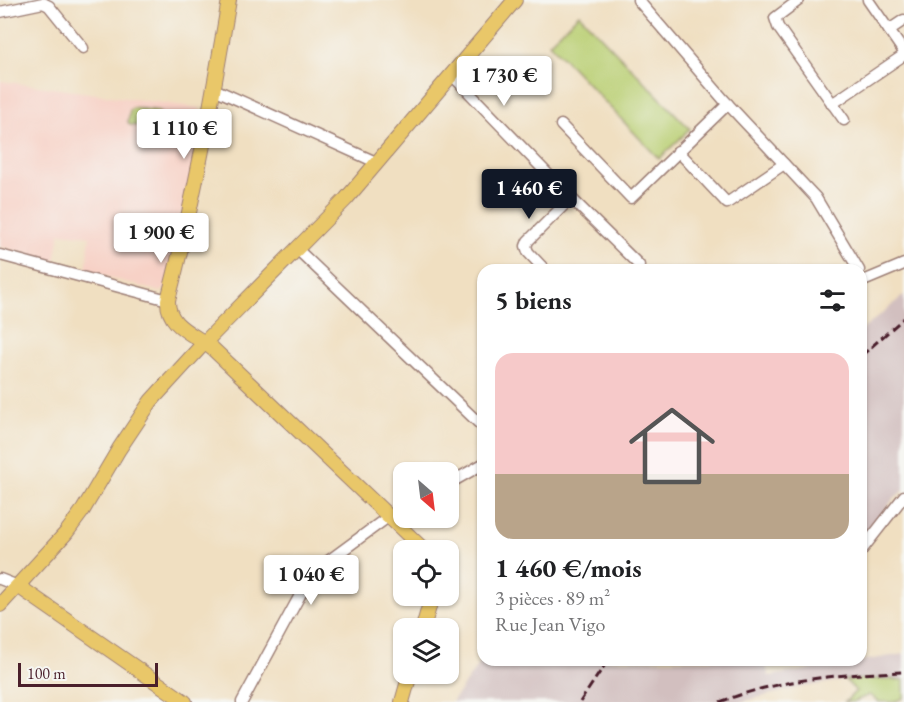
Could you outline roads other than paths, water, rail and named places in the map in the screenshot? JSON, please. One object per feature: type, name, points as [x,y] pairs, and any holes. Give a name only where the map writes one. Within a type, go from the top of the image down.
[{"type":"main road","points":[[229,0],[185,236],[168,300],[170,316],[175,324],[205,342],[413,540]]},
{"type":"main road","points":[[0,605],[83,510],[151,401],[205,342],[346,199],[515,0]]},
{"type":"main road","points":[[181,328],[191,357]]},
{"type":"main road","points":[[18,586],[185,702]]},
{"type":"main road","points":[[402,702],[407,684]]},
{"type":"street","points":[[638,0],[728,104],[816,198],[854,264]]},
{"type":"street","points":[[799,0],[775,18],[778,27],[844,120]]},
{"type":"street","points":[[832,104],[904,53],[868,0]]},
{"type":"street","points":[[0,12],[43,3],[49,6],[83,48]]},
{"type":"street","points":[[889,30],[904,20]]},
{"type":"street","points":[[453,75],[571,198],[639,264]]},
{"type":"street","points":[[214,89],[378,163]]},
{"type":"street","points":[[561,125],[631,198],[728,104]]},
{"type":"street","points":[[678,151],[728,203],[784,164]]},
{"type":"street","points":[[539,264],[528,252],[526,246],[528,241],[571,198]]},
{"type":"street","points":[[297,249],[477,421]]},
{"type":"street","points":[[0,255],[168,300]]},
{"type":"street","points":[[867,274],[904,264]]},
{"type":"street","points":[[459,478],[477,467]]},
{"type":"street","points":[[867,543],[900,498],[904,496]]},
{"type":"street","points":[[242,702],[305,586],[315,573],[320,567],[393,514]]},
{"type":"street","points":[[0,579],[18,586]]},
{"type":"railway","points":[[867,351],[904,318]]},
{"type":"railway","points":[[580,702],[604,666]]},
{"type":"railway","points":[[720,702],[765,688],[810,679],[904,672]]}]
